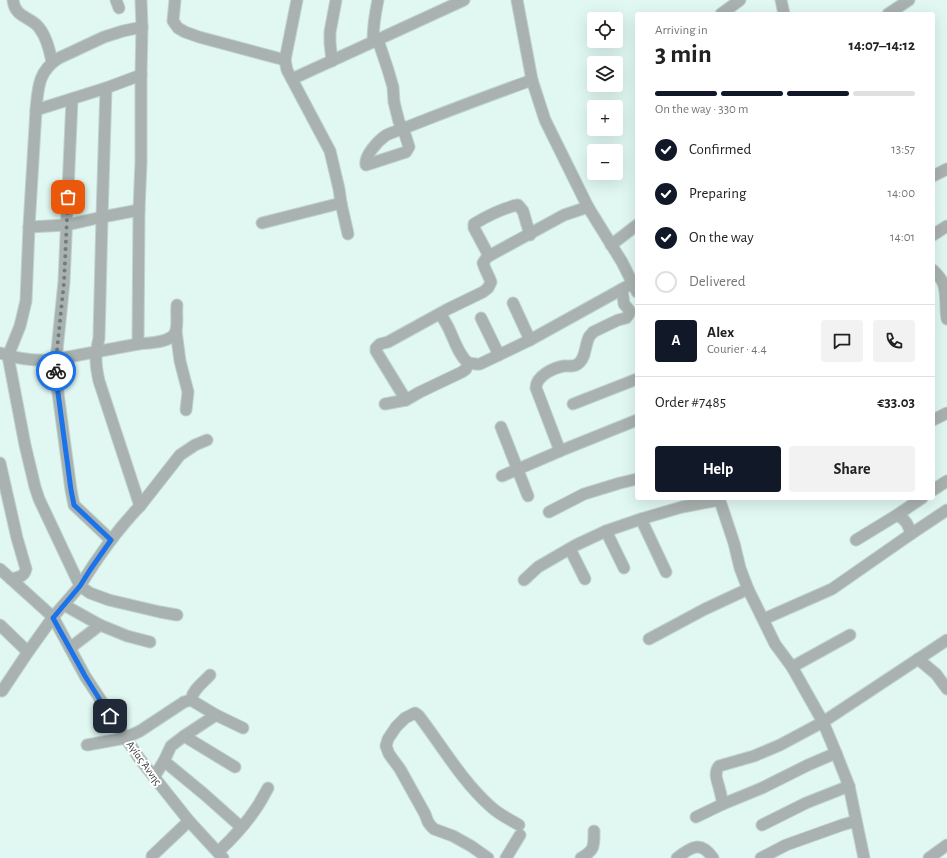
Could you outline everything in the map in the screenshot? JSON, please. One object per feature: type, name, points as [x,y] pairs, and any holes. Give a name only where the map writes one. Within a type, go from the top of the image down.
[{"type":"street","points":[[13,0],[14,8],[18,13],[36,24],[41,30],[52,62]]},
{"type":"street","points":[[138,344],[139,210],[141,162],[141,0]]},
{"type":"street","points":[[175,0],[173,21],[178,28],[185,32],[285,60]]},
{"type":"street","points":[[297,0],[285,60],[287,70],[330,151],[348,234]]},
{"type":"street","points":[[332,61],[330,32],[336,0]]},
{"type":"street","points":[[378,0],[373,31],[388,70],[393,87],[394,102],[399,122],[403,128],[532,80]]},
{"type":"street","points":[[292,79],[462,0]]},
{"type":"street","points":[[440,314],[460,354],[468,363],[476,365],[530,340],[622,289],[635,288],[622,262],[588,206],[545,120],[532,80],[518,0]]},
{"type":"street","points":[[724,12],[740,0]]},
{"type":"street","points":[[781,0],[784,12]]},
{"type":"street","points":[[891,12],[910,0]]},
{"type":"street","points":[[142,27],[104,37],[59,58],[52,62],[40,81],[36,110],[26,301],[20,326],[4,354],[35,487],[39,499],[80,586],[90,594],[109,600],[177,615]]},
{"type":"street","points":[[36,110],[106,88],[141,74]]},
{"type":"street","points":[[106,88],[99,338],[96,353],[96,365],[99,381],[140,506]]},
{"type":"street","points":[[72,99],[64,282],[56,360],[58,393],[74,505],[111,540]]},
{"type":"street","points":[[935,175],[947,169]]},
{"type":"street","points":[[262,223],[341,203]]},
{"type":"street","points":[[489,256],[474,228],[474,224],[480,220],[512,206],[518,205],[523,211],[530,235]]},
{"type":"street","points":[[406,400],[376,351],[376,348],[380,344],[388,342],[488,288],[491,282],[483,263],[489,256],[564,216],[588,206]]},
{"type":"street","points":[[29,227],[67,225],[102,216],[139,210]]},
{"type":"street","points":[[935,234],[947,226]]},
{"type":"street","points":[[611,245],[635,227]]},
{"type":"street","points":[[935,277],[944,284],[946,290],[947,319]]},
{"type":"street","points":[[560,451],[536,388],[536,383],[553,370],[563,366],[577,365],[580,362],[585,350],[588,337],[593,332],[618,320],[626,318],[630,311],[624,304],[622,289]]},
{"type":"street","points":[[513,303],[530,340]]},
{"type":"street","points":[[177,305],[176,331],[180,362],[188,392],[186,410]]},
{"type":"street","points":[[481,318],[499,355]]},
{"type":"street","points":[[4,354],[27,360],[56,360],[138,344],[168,340],[176,331]]},
{"type":"street","points":[[385,404],[406,400],[462,372],[466,369],[468,363]]},
{"type":"street","points":[[573,404],[635,380]]},
{"type":"street","points":[[935,419],[947,412]]},
{"type":"street","points":[[502,476],[635,421]]},
{"type":"street","points":[[501,427],[528,496]]},
{"type":"street","points":[[2,691],[28,652],[53,618],[80,586],[111,540],[126,521],[140,506],[180,455],[194,445],[207,440]]},
{"type":"street","points":[[0,463],[17,538],[26,568],[23,576],[11,579]]},
{"type":"street","points":[[549,512],[584,494],[635,479]]},
{"type":"street","points":[[935,489],[947,481]]},
{"type":"street","points":[[524,580],[538,566],[606,531],[641,518],[714,500]]},
{"type":"street","points":[[719,500],[748,589],[775,644],[792,666],[823,722],[849,786],[864,858]]},
{"type":"street","points":[[856,540],[919,500]]},
{"type":"street","points":[[764,619],[832,589],[947,510]]},
{"type":"street","points":[[897,515],[905,519],[912,534]]},
{"type":"street","points":[[641,518],[666,572]]},
{"type":"street","points":[[606,531],[624,568]]},
{"type":"street","points":[[570,549],[585,579]]},
{"type":"street","name":"Αγίας Άννης","points":[[0,569],[53,618],[85,676],[138,758],[188,821],[220,856]]},
{"type":"street","points":[[649,639],[705,609],[748,589]]},
{"type":"street","points":[[64,605],[100,626],[127,636],[150,642]]},
{"type":"street","points":[[0,625],[28,652]]},
{"type":"street","points":[[70,648],[100,626]]},
{"type":"street","points":[[792,666],[850,635]]},
{"type":"street","points":[[723,804],[716,779],[717,768],[719,766],[754,756],[780,745],[823,722],[947,640]]},
{"type":"street","points":[[918,659],[936,674],[947,689]]},
{"type":"street","points":[[191,700],[192,695],[210,675]]},
{"type":"street","points":[[87,745],[126,738],[140,731],[184,702],[191,700],[216,715],[243,728]]},
{"type":"street","points":[[488,858],[453,836],[434,828],[428,822],[425,814],[400,769],[389,754],[386,746],[388,739],[396,727],[405,718],[415,713],[419,716],[468,783],[491,807],[519,830],[506,858]]},
{"type":"street","points":[[154,777],[171,746],[216,715]]},
{"type":"street","points":[[184,736],[235,767]]},
{"type":"street","points":[[696,817],[762,788],[808,765],[836,754]]},
{"type":"street","points":[[164,761],[204,794],[241,828]]},
{"type":"street","points":[[762,825],[806,803],[849,786]]},
{"type":"street","points":[[220,856],[229,842],[257,808],[268,788]]},
{"type":"street","points":[[152,856],[188,821]]},
{"type":"street","points":[[760,858],[786,845],[856,821]]},
{"type":"street","points":[[580,858],[590,851],[594,844],[594,831]]},
{"type":"street","points":[[929,858],[947,845]]},
{"type":"street","points":[[677,858],[698,846],[708,851],[713,858]]},
{"type":"way so far","points":[[56,371],[64,282],[68,197]]},
{"type":"route","points":[[56,371],[74,505],[111,540],[80,586],[53,618],[85,676],[110,716]]}]
